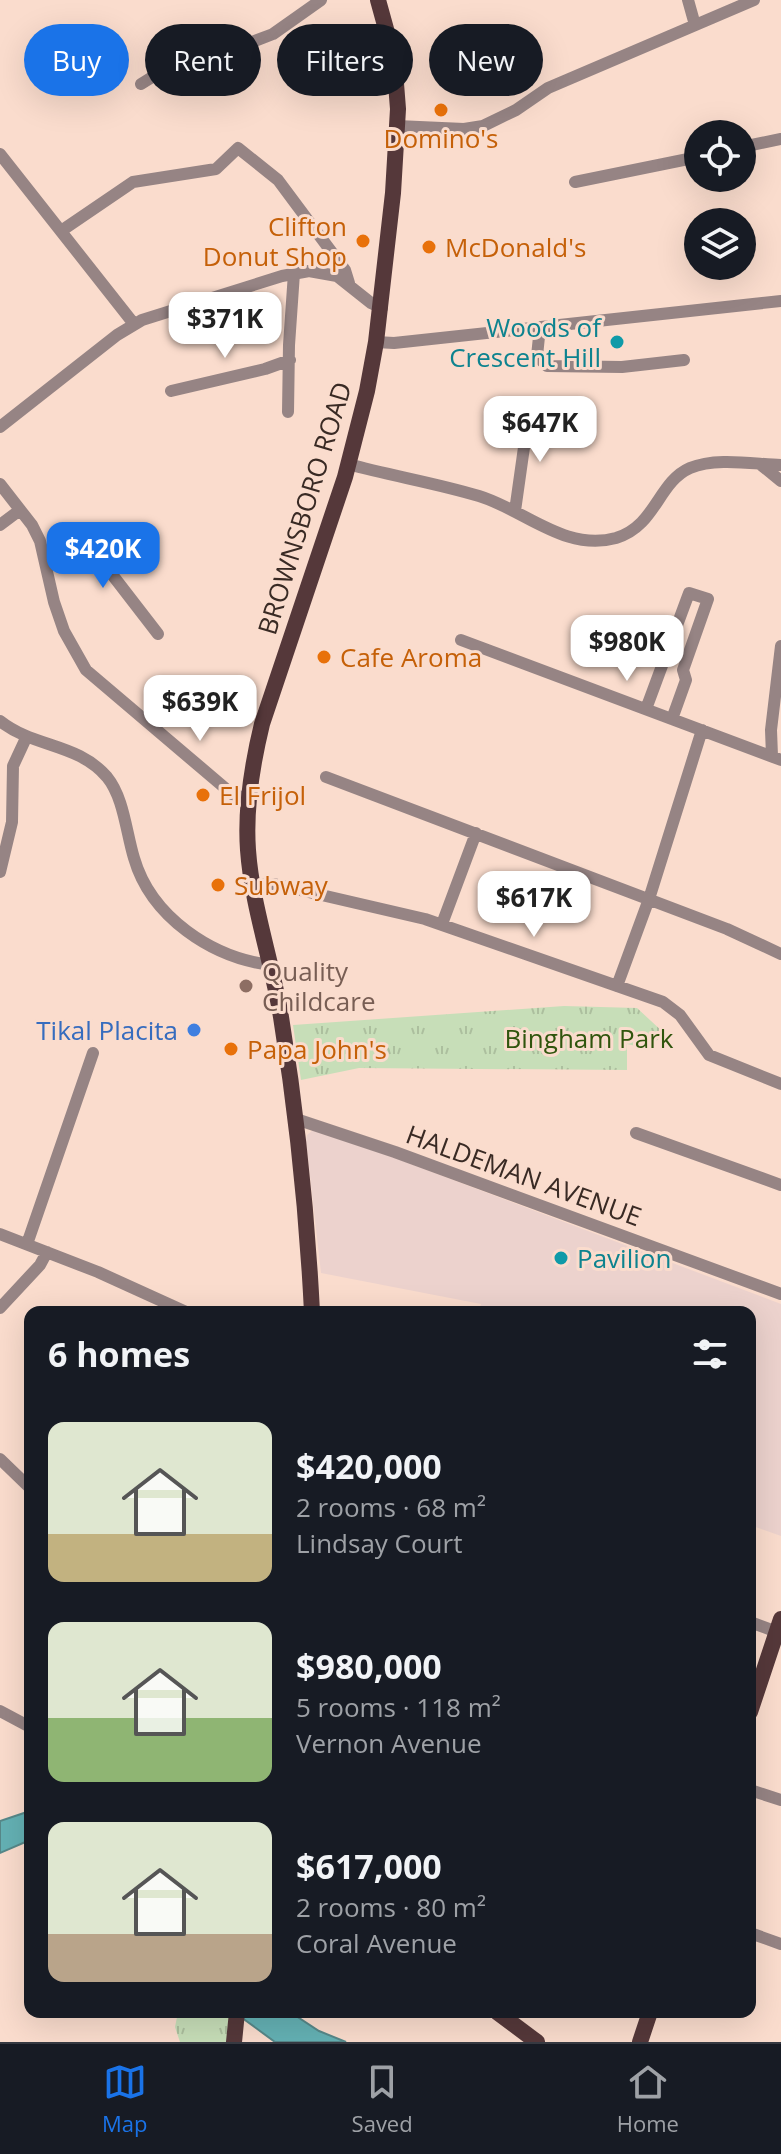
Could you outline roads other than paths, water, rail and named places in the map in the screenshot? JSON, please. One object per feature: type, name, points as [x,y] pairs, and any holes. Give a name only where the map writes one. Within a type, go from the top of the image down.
[{"type":"main road","name":"BROWNSBORO ROAD","points":[[312,1306],[307,1217],[296,1119],[271,965],[253,884],[248,850],[248,799],[262,724],[348,464],[382,308],[398,90],[394,58],[378,0]]},
{"type":"main road","points":[[756,1698],[776,1652],[779,1626]]},
{"type":"main road","points":[[234,2042],[237,2018]]},
{"type":"main road","points":[[505,2018],[537,2042]]},
{"type":"main road","points":[[640,2042],[648,2018]]},
{"type":"street","points":[[141,84],[190,57],[239,47],[263,38],[321,0]]},
{"type":"street","points":[[688,0],[695,25]]},
{"type":"street","points":[[397,126],[464,129],[483,126],[516,110],[548,88],[754,0]]},
{"type":"street","points":[[756,144],[781,139]]},
{"type":"street","points":[[61,231],[133,182],[216,169],[238,148],[278,180],[345,270],[349,283]]},
{"type":"street","points":[[0,154],[134,324]]},
{"type":"street","points":[[575,182],[684,160]]},
{"type":"street","points":[[0,427],[134,324],[294,273],[320,271],[337,276],[382,308]]},
{"type":"street","points":[[288,412],[294,273]]},
{"type":"street","points":[[376,342],[394,343],[781,301]]},
{"type":"street","points":[[540,327],[537,356],[547,366],[622,367],[684,360]]},
{"type":"street","points":[[171,391],[265,369],[290,360]]},
{"type":"street","points":[[515,511],[529,412]]},
{"type":"street","points":[[348,464],[471,494],[515,511],[550,531],[592,540],[623,536],[641,524],[678,476],[692,467],[713,463],[781,465]]},
{"type":"street","points":[[760,464],[781,481]]},
{"type":"street","points":[[0,484],[36,532],[64,631],[86,670],[232,794],[248,799]]},
{"type":"street","points":[[0,525],[20,510]]},
{"type":"street","points":[[44,552],[79,548],[97,555],[158,634]]},
{"type":"street","points":[[646,709],[689,593],[708,599],[683,670],[686,680],[672,719]]},
{"type":"street","points":[[461,640],[776,758]]},
{"type":"street","points":[[776,758],[771,730],[781,646]]},
{"type":"street","points":[[0,721],[26,738],[64,748],[91,763],[108,779],[117,794],[140,876],[172,919],[205,944],[249,962],[271,965]]},
{"type":"street","points":[[617,986],[649,899],[702,730]]},
{"type":"street","points":[[0,872],[13,766],[26,738]]},
{"type":"street","points":[[326,777],[727,929],[781,954]]},
{"type":"street","points":[[442,924],[476,833]]},
{"type":"street","points":[[253,884],[274,884],[442,924],[669,1005],[680,1015],[705,1056],[781,1084]]},
{"type":"street","points":[[27,1244],[93,1053]]},
{"type":"street","name":"HALDEMAN AVENUE","points":[[296,1119],[395,1152],[781,1294]]},
{"type":"street","points":[[636,1133],[781,1185]]},
{"type":"street","points":[[0,1234],[172,1306]]},
{"type":"street","points":[[0,1308],[40,1265],[47,1252]]},
{"type":"street","points":[[0,1459],[24,1482]]},
{"type":"street","points":[[756,1623],[779,1626]]},
{"type":"street","points":[[0,1711],[24,1724]]},
{"type":"street","points":[[756,1792],[781,1800]]},
{"type":"street","points":[[756,1935],[781,1944]]},
{"type":"water","points":[[24,1813],[24,1843],[0,1853],[0,1821]]},
{"type":"water","points":[[242,2018],[299,2018],[319,2031],[346,2042],[275,2042]]},
{"type":"place","name":"Domino's","points":[[441,110]]},
{"type":"place","name":"Clifton Donut Shop","points":[[363,241]]},
{"type":"place","name":"McDonald's","points":[[429,247]]},
{"type":"place","name":"Woods of Crescent Hill","points":[[617,342]]},
{"type":"place","name":"Cafe Aroma","points":[[324,657]]},
{"type":"place","name":"El Frijol","points":[[203,795]]},
{"type":"place","name":"Subway","points":[[218,885]]},
{"type":"place","name":"Quality Childcare","points":[[246,986]]},
{"type":"place","name":"Tikal Placita","points":[[194,1030]]},
{"type":"place","name":"Papa John's","points":[[231,1049]]},
{"type":"place","name":"Pavilion","points":[[561,1258]]},
{"type":"park label","name":"Bingham Park","points":[[589,1038]]}]
